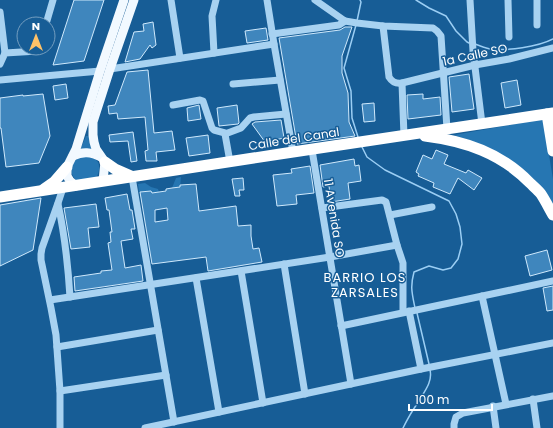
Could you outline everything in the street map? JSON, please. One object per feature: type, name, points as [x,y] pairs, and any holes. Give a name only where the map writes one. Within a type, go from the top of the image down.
[{"type":"highway","name":"Calle del Canal","points":[[0,197],[550,114]]},
{"type":"highway","points":[[550,114],[553,151]]},
{"type":"highway","points":[[407,135],[446,139],[476,148],[502,160],[522,175],[540,194],[553,215]]},
{"type":"highway","points":[[103,159],[120,172],[132,177]]},
{"type":"highway","points":[[40,191],[54,182],[67,167]]},
{"type":"main road","points":[[103,182],[103,159],[96,149],[94,142],[93,122],[124,0]]},
{"type":"main road","points":[[76,186],[67,176],[67,167],[76,150],[105,70],[134,0]]},
{"type":"main road","points":[[73,156],[81,152],[87,152],[95,154],[103,159]]},
{"type":"street","points":[[48,16],[53,0]]},
{"type":"street","points":[[170,0],[180,58]]},
{"type":"street","points":[[214,52],[212,16],[216,0]]},
{"type":"street","points":[[267,0],[293,152]]},
{"type":"street","points":[[315,0],[345,21],[383,26],[433,28],[437,31],[441,36],[447,129]]},
{"type":"street","points":[[470,0],[473,51],[482,124]]},
{"type":"street","points":[[508,0],[509,36]]},
{"type":"street","points":[[537,0],[537,25]]},
{"type":"street","points":[[0,12],[1,35],[5,53],[0,64]]},
{"type":"street","points":[[272,34],[338,25],[345,21]]},
{"type":"street","points":[[383,26],[389,77],[394,82],[402,83],[407,135]]},
{"type":"street","points":[[0,80],[105,70],[214,52],[274,44]]},
{"type":"street","name":"1a Calle SO","points":[[402,83],[553,48]]},
{"type":"street","points":[[5,53],[16,52]]},
{"type":"street","points":[[232,84],[280,80]]},
{"type":"street","points":[[173,105],[203,100],[212,128],[225,134],[241,128],[250,118],[286,114]]},
{"type":"street","points":[[225,134],[230,162]]},
{"type":"street","name":"11 Avenida SO","points":[[312,150],[351,384]]},
{"type":"street","points":[[132,177],[174,422]]},
{"type":"street","points":[[60,428],[60,391],[56,335],[41,254],[63,188]]},
{"type":"street","points":[[322,208],[382,200],[386,202],[403,263],[423,368]]},
{"type":"street","points":[[58,203],[64,234],[70,297]]},
{"type":"street","points":[[390,215],[432,207]]},
{"type":"street","points":[[50,300],[330,257],[397,245]]},
{"type":"street","points":[[284,264],[305,394]]},
{"type":"street","points":[[241,271],[263,403]]},
{"type":"street","points":[[196,278],[219,412]]},
{"type":"street","points":[[341,326],[553,281]]},
{"type":"street","points":[[482,296],[506,404]]},
{"type":"street","points":[[57,347],[158,330]]},
{"type":"street","points":[[145,428],[423,368],[553,343]]},
{"type":"street","points":[[60,391],[166,376]]},
{"type":"street","points":[[454,428],[456,417],[463,413],[493,406],[553,396]]},
{"type":"street","points":[[533,399],[537,428]]},
{"type":"street","points":[[493,406],[496,428]]},
{"type":"shaded area","points":[[543,119],[553,179],[553,209],[476,143],[454,135]]},
{"type":"shaded area","points":[[86,136],[89,136],[93,150],[80,150]]},
{"type":"shaded area","points":[[82,155],[94,158],[99,164],[99,172],[95,180],[77,181],[72,174],[71,170],[73,164]]},
{"type":"shaded area","points":[[181,177],[180,187],[172,188],[176,178]]},
{"type":"shaded area","points":[[145,183],[158,189],[159,192],[139,192],[138,184]]},
{"type":"building","points":[[74,0],[104,0],[84,61],[53,65]]},
{"type":"building","points":[[153,22],[156,45],[152,48],[150,45],[140,59],[125,62],[134,32],[144,31],[143,24]]},
{"type":"building","points":[[345,27],[352,27],[342,56],[342,73],[348,93],[349,122],[355,136],[297,144],[279,38],[340,30]]},
{"type":"building","points":[[266,28],[268,40],[247,43],[245,31]]},
{"type":"building","points":[[148,70],[154,133],[172,131],[175,150],[156,152],[157,161],[146,161],[145,151],[148,150],[145,117],[118,119],[117,113],[109,114],[108,106],[115,105],[127,72]]},
{"type":"building","points":[[469,74],[474,109],[452,112],[449,77]]},
{"type":"building","points":[[517,80],[521,105],[505,108],[501,83]]},
{"type":"building","points":[[66,84],[68,98],[55,100],[53,86]]},
{"type":"building","points":[[43,94],[50,136],[39,163],[6,167],[0,128],[0,98]]},
{"type":"building","points":[[423,94],[423,99],[440,97],[441,115],[408,119],[407,95]]},
{"type":"building","points":[[374,103],[375,121],[364,122],[362,104]]},
{"type":"building","points":[[199,105],[201,119],[188,121],[187,108]]},
{"type":"building","points":[[237,105],[239,123],[219,126],[217,108]]},
{"type":"building","points":[[281,120],[284,138],[265,142],[252,124],[255,122]]},
{"type":"building","points":[[133,132],[137,161],[131,162],[128,141],[110,142],[109,135]]},
{"type":"building","points":[[208,135],[210,153],[189,156],[186,138]]},
{"type":"building","points":[[436,150],[448,155],[444,164],[466,173],[468,170],[482,178],[474,190],[458,178],[450,194],[433,187],[434,183],[418,176],[419,174],[416,172],[423,155],[432,159]]},
{"type":"building","points":[[354,159],[355,166],[359,165],[361,181],[348,183],[350,199],[331,202],[329,186],[323,187],[320,165]]},
{"type":"building","points":[[310,166],[314,193],[296,195],[297,204],[277,206],[273,175],[292,173],[291,169]]},
{"type":"building","points":[[243,178],[244,190],[239,190],[240,196],[235,196],[232,179]]},
{"type":"building","points":[[196,184],[199,211],[236,206],[238,226],[251,225],[253,249],[259,248],[262,262],[208,271],[206,257],[152,264],[140,192],[151,191],[152,193],[166,191],[166,189],[180,187],[180,185]],"holes":[[[167,208],[168,220],[155,222],[155,210]]]},
{"type":"building","points":[[127,194],[130,210],[132,210],[135,229],[131,229],[133,239],[121,241],[125,268],[141,265],[143,281],[75,291],[74,277],[112,270],[108,243],[111,242],[110,232],[112,232],[109,210],[107,210],[105,198]]},
{"type":"building","points":[[41,198],[33,250],[0,266],[0,205]]},
{"type":"building","points":[[96,204],[99,227],[88,228],[90,247],[71,249],[64,208]]},
{"type":"building","points":[[547,250],[552,270],[530,276],[525,256]]},
{"type":"building","points":[[553,286],[553,310],[547,311],[543,288]]},
{"type":"waterway","points":[[357,21],[361,2],[360,0]]},
{"type":"waterway","points":[[416,0],[446,16],[456,31],[469,43]]},
{"type":"waterway","points":[[356,25],[344,68],[351,91],[352,118],[358,137]]},
{"type":"waterway","points":[[475,44],[490,49],[522,48],[547,42],[553,39]]},
{"type":"waterway","points":[[362,147],[367,157],[385,170],[449,201],[456,214],[460,227],[462,244],[458,259],[451,268],[443,270],[429,266],[414,272],[412,290],[415,308]]},
{"type":"waterway","points":[[417,313],[429,364]]},
{"type":"waterway","points":[[403,428],[429,384],[431,375],[430,370]]},
{"type":"district","name":"BARRIO LOS ZARSALES","points":[[365,284]]}]
